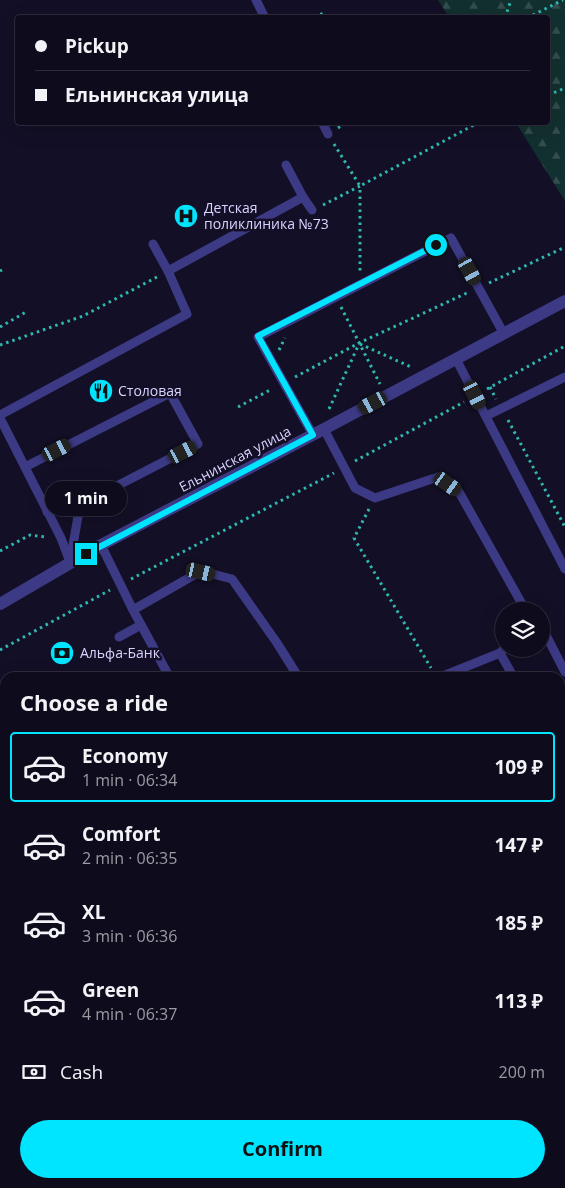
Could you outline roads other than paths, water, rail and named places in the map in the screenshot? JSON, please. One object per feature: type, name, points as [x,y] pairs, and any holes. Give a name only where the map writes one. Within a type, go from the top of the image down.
[{"type":"street","name":"Ельнинская улица","points":[[0,604],[101,545],[565,301]]},
{"type":"lane","points":[[256,0],[264,15]]},
{"type":"lane","points":[[324,125],[328,134]]},
{"type":"lane","points":[[286,165],[312,210]]},
{"type":"lane","points":[[168,271],[303,197]]},
{"type":"lane","points":[[504,334],[451,238],[258,336],[284,383],[344,467],[355,488],[375,498],[438,477],[459,492],[521,602]]},
{"type":"lane","points":[[70,562],[61,538],[0,417],[187,314],[168,271],[153,244]]},
{"type":"lane","points":[[456,359],[565,569]]},
{"type":"lane","points":[[486,416],[565,377]]},
{"type":"lane","points":[[25,467],[170,393],[198,444],[80,505],[47,512]]},
{"type":"lane","points":[[70,562],[80,505]]},
{"type":"lane","points":[[101,545],[133,610],[167,672]]},
{"type":"lane","points":[[133,610],[201,572],[232,579],[295,672]]},
{"type":"lane","points":[[119,637],[142,625]]},
{"type":"lane","points":[[550,643],[565,672]]},
{"type":"lane","points":[[452,672],[495,654]]},
{"type":"lane","points":[[505,657],[511,672]]},
{"type":"place","name":"Детская поликлиника №73","points":[[186,216]]},
{"type":"place","name":"Столовая","points":[[101,391]]},
{"type":"place","name":"Альфа-Банк","points":[[62,653]]}]
